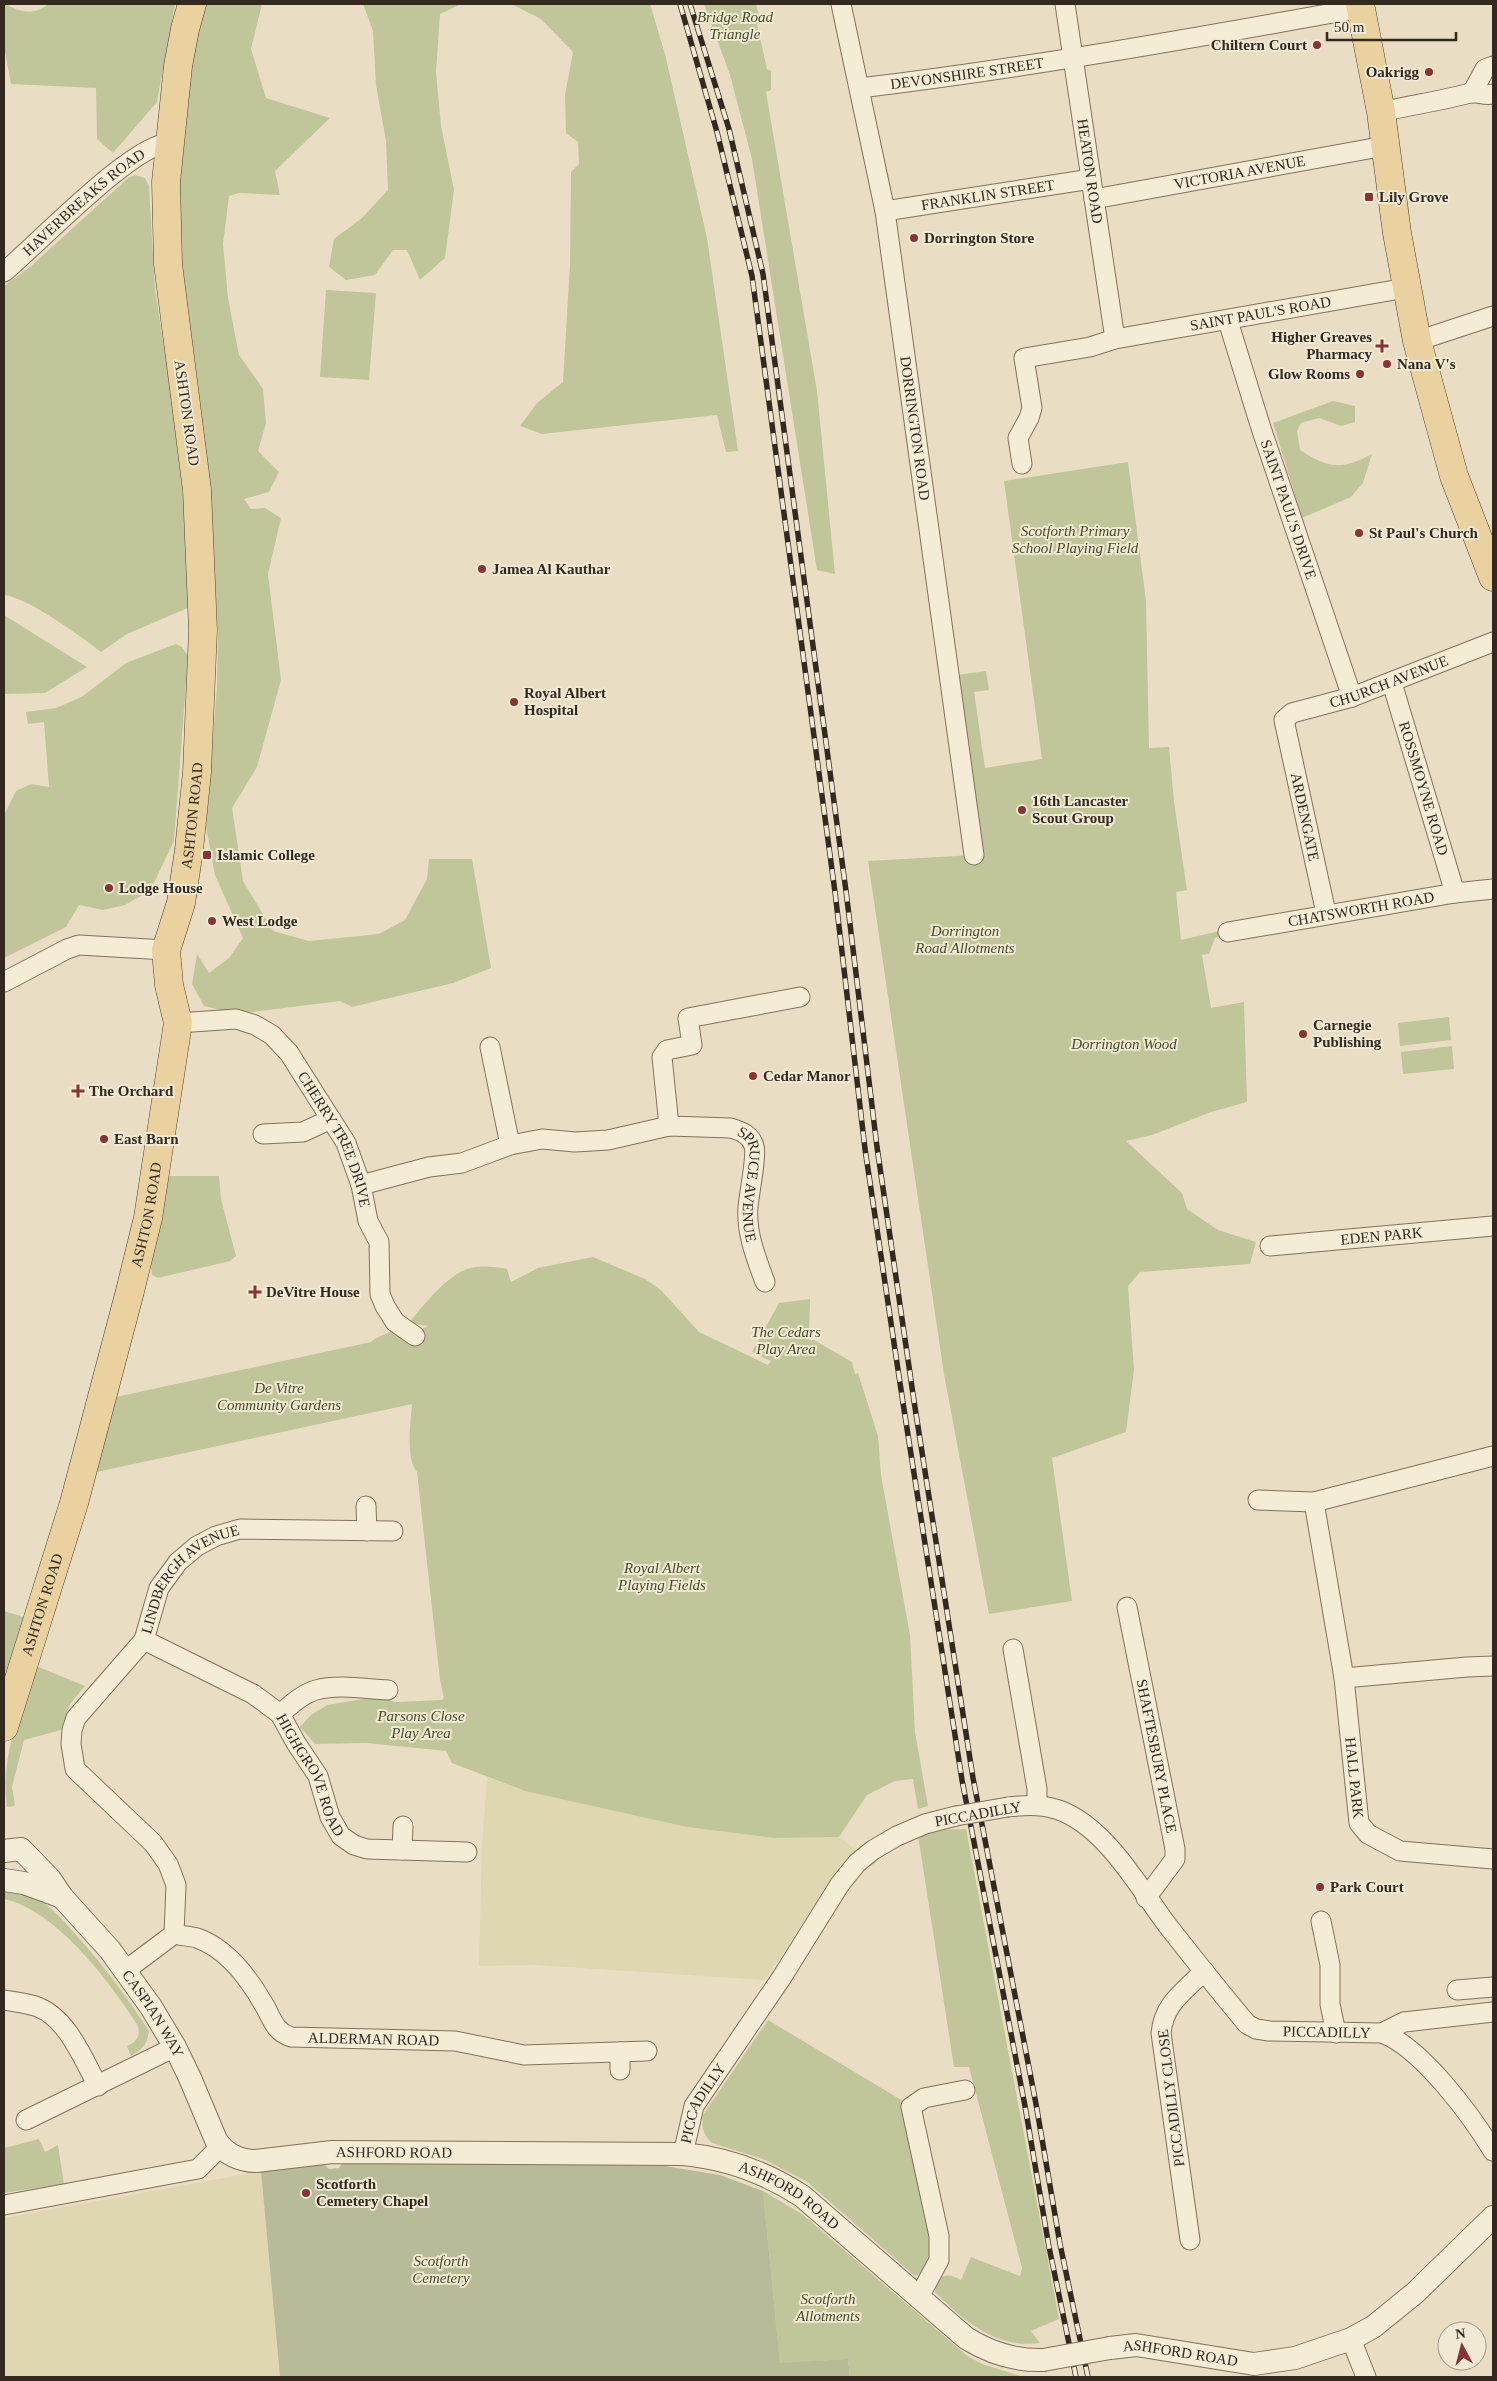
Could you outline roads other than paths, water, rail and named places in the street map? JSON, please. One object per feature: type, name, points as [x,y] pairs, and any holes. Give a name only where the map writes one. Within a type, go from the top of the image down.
[{"type":"main road","name":"ASHTON ROAD","points":[[4,1727],[74,1503],[130,1295],[150,1208],[178,1023],[169,985],[166,950],[181,903],[189,850],[197,772],[203,630],[197,490],[168,264],[166,182],[178,66],[192,4]]},
{"type":"main road","points":[[1360,6],[1381,112],[1406,288],[1418,341],[1454,476],[1493,576]]},
{"type":"street","name":"DORRINGTON ROAD","points":[[841,4],[885,211],[974,855]]},
{"type":"street","name":"HEATON ROAD","points":[[1065,4],[1115,339]]},
{"type":"street","name":"DEVONSHIRE STREET","points":[[860,88],[1073,58],[1275,25],[1360,6]]},
{"type":"street","points":[[1472,93],[1484,69],[1493,66]]},
{"type":"street","points":[[1381,112],[1460,98],[1472,93],[1486,96],[1493,94]]},
{"type":"street","name":"HAVERBREAKS ROAD","points":[[4,272],[131,159],[160,143],[170,143]]},
{"type":"street","name":"VICTORIA AVENUE","points":[[1094,199],[1385,146]]},
{"type":"street","name":"FRANKLIN STREET","points":[[885,211],[1091,179]]},
{"type":"street","name":"SAINT PAUL'S ROAD","points":[[1022,464],[1018,438],[1029,418],[1032,408],[1016,359],[1090,347],[1115,339],[1406,288]]},
{"type":"street","points":[[1418,341],[1493,316]]},
{"type":"street","name":"SAINT PAUL'S DRIVE","points":[[1228,320],[1261,428],[1352,697]]},
{"type":"street","name":"CHURCH AVENUE","points":[[1284,720],[1292,713],[1352,697],[1392,683],[1493,642]]},
{"type":"street","name":"ROSSMOYNE ROAD","points":[[1392,683],[1455,893]]},
{"type":"street","name":"ARDENGATE","points":[[1284,720],[1326,914]]},
{"type":"street","name":"CHATSWORTH ROAD","points":[[1228,932],[1455,893],[1493,889]]},
{"type":"street","points":[[4,982],[67,949],[79,945],[166,950]]},
{"type":"street","points":[[669,1126],[662,1058],[667,1050],[692,1045],[688,1018],[800,997]]},
{"type":"street","name":"CHERRY TREE DRIVE","points":[[178,1023],[236,1019],[255,1025],[272,1035],[289,1053],[346,1143],[361,1185],[368,1220],[379,1242],[380,1294],[395,1322],[415,1336]]},
{"type":"street","points":[[490,1047],[510,1145]]},
{"type":"street","points":[[263,1134],[303,1132],[331,1119]]},
{"type":"street","name":"SPRUCE AVENUE","points":[[361,1185],[428,1167],[462,1163],[510,1145],[542,1139],[575,1142],[608,1140],[669,1126],[731,1128],[741,1131],[749,1137],[755,1148],[748,1222],[756,1258],[766,1282]]},
{"type":"street","name":"EDEN PARK","points":[[1270,1246],[1493,1226]]},
{"type":"street","points":[[1258,1500],[1314,1502],[1493,1456]]},
{"type":"street","name":"HALL PARK","points":[[1314,1502],[1344,1678],[1359,1823],[1368,1834],[1400,1851],[1493,1859]]},
{"type":"street","points":[[366,1506],[367,1531]]},
{"type":"street","name":"LINDBERGH AVENUE","points":[[174,1934],[176,1885],[168,1864],[153,1843],[75,1769],[71,1744],[72,1730],[76,1718],[144,1640],[160,1588],[168,1573],[197,1546],[216,1536],[240,1529],[393,1531]]},
{"type":"street","name":"SHAFTESBURY PLACE","points":[[1127,1607],[1175,1849],[1175,1859],[1146,1898]]},
{"type":"street","name":"HIGHGROVE ROAD","points":[[144,1640],[252,1694],[280,1714],[296,1743],[318,1776],[330,1817],[341,1836],[354,1845],[367,1849],[467,1852]]},
{"type":"street","points":[[1013,1650],[1037,1789],[1037,1804]]},
{"type":"street","points":[[1344,1678],[1493,1666]]},
{"type":"street","points":[[280,1714],[300,1698],[316,1690],[335,1688],[388,1690]]},
{"type":"street","name":"PICCADILLY","points":[[683,2154],[694,2106],[782,1977],[840,1884],[857,1863],[873,1850],[924,1824],[956,1816],[1037,1804],[1064,1812],[1090,1829],[1112,1850],[1146,1898],[1247,2024],[1256,2029],[1336,2033],[1382,2032],[1404,2022],[1493,2012]]},
{"type":"street","points":[[402,1850],[403,1826]]},
{"type":"street","name":"CASPIAN WAY","points":[[4,1851],[21,1849],[50,1879],[62,1897],[100,1938],[126,1970],[176,2047],[220,2147]]},
{"type":"street","name":"CASPIAN WAY","points":[[4,1880],[24,1883],[62,1897]]},
{"type":"street","points":[[1320,1921],[1330,1966],[1330,2004],[1336,2033]]},
{"type":"street","points":[[126,1970],[174,1934]]},
{"type":"street","name":"ALDERMAN ROAD","points":[[174,1934],[198,1938],[221,1951],[242,1973],[263,2003],[274,2026],[281,2034],[291,2037],[454,2041],[524,2055],[620,2061],[647,2051]]},
{"type":"street","name":"PICCADILLY CLOSE","points":[[1190,2240],[1161,2033],[1162,2018],[1169,2006],[1204,1972]]},
{"type":"street","points":[[1457,1990],[1493,1987]]},
{"type":"street","points":[[4,2000],[37,2006],[53,2015],[65,2028],[98,2086]]},
{"type":"street","name":"PICCADILLY","points":[[1382,2032],[1394,2037],[1408,2048],[1442,2083],[1465,2108],[1493,2151]]},
{"type":"street","points":[[35,2122],[98,2086],[176,2047]]},
{"type":"street","points":[[919,2297],[939,2260],[939,2236],[911,2106],[924,2098],[965,2090]]},
{"type":"street","points":[[4,2205],[198,2169],[220,2147]]},
{"type":"street","name":"ASHFORD ROAD","points":[[220,2147],[234,2156],[248,2161],[332,2152],[683,2154],[727,2161],[789,2188],[819,2210],[966,2338],[978,2346],[1012,2358],[1043,2360],[1136,2345],[1255,2371],[1351,2339],[1373,2327],[1415,2292],[1493,2217]]},
{"type":"street","points":[[1351,2339],[1366,2377]]},
{"type":"railway","points":[[680,4],[717,132],[752,276],[835,892],[865,1149],[903,1403],[962,1780],[1025,2106],[1049,2247],[1076,2377]]},
{"type":"railway","points":[[690,4],[729,129],[763,274],[846,891],[877,1147],[914,1401],[973,1778],[1036,2104],[1060,2244],[1088,2377]]},
{"type":"place","name":"Chiltern Court","points":[[1317,45]]},
{"type":"place","name":"Oakrigg","points":[[1429,72]]},
{"type":"place","name":"Lily Grove","points":[[1369,197]]},
{"type":"place","name":"Dorrington Store","points":[[914,238]]},
{"type":"place","name":"Higher Greaves Pharmacy","points":[[1382,346]]},
{"type":"place","name":"Nana V's","points":[[1387,364]]},
{"type":"place","name":"Glow Rooms","points":[[1360,374]]},
{"type":"place","name":"St Paul's Church","points":[[1359,533]]},
{"type":"place","name":"Jamea Al Kauthar","points":[[482,569]]},
{"type":"place","name":"Royal Albert Hospital","points":[[514,702]]},
{"type":"place","name":"16th Lancaster Scout Group","points":[[1022,810]]},
{"type":"place","name":"Islamic College","points":[[207,855]]},
{"type":"place","name":"Lodge House","points":[[109,888]]},
{"type":"place","name":"West Lodge","points":[[212,921]]},
{"type":"place","name":"Carnegie Publishing","points":[[1303,1034]]},
{"type":"place","name":"Cedar Manor","points":[[753,1076]]},
{"type":"place","name":"The Orchard","points":[[78,1091]]},
{"type":"place","name":"East Barn","points":[[104,1139]]},
{"type":"place","name":"DeVitre House","points":[[255,1292]]},
{"type":"place","name":"Park Court","points":[[1320,1887]]},
{"type":"place","name":"Scotforth Cemetery Chapel","points":[[306,2193]]},
{"type":"park label","name":"Bridge Road Triangle","points":[[735,26]]},
{"type":"park label","name":"Scotforth Primary School Playing Field","points":[[1075,540]]},
{"type":"park label","name":"Dorrington Road Allotments","points":[[965,940]]},
{"type":"park label","name":"Dorrington Wood","points":[[1124,1044]]},
{"type":"park label","name":"The Cedars Play Area","points":[[786,1340]]},
{"type":"park label","name":"De Vitre Community Gardens","points":[[279,1396]]},
{"type":"park label","name":"Royal Albert Playing Fields","points":[[662,1576]]},
{"type":"park label","name":"Parsons Close Play Area","points":[[421,1724]]},
{"type":"park label","name":"Scotforth Cemetery","points":[[441,2270]]},
{"type":"park label","name":"Scotforth Allotments","points":[[828,2308]]}]
